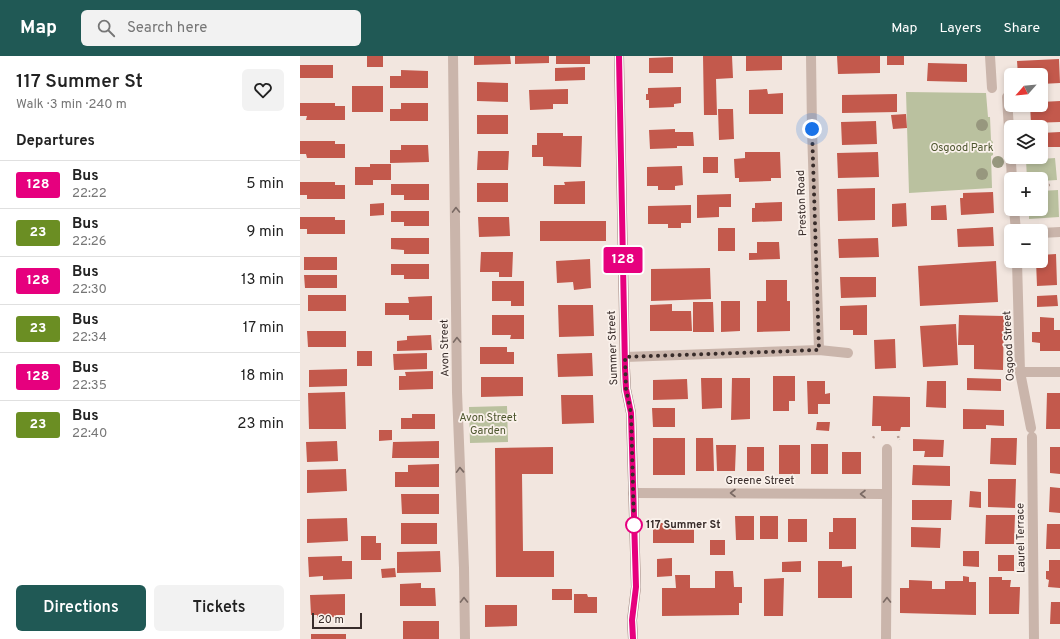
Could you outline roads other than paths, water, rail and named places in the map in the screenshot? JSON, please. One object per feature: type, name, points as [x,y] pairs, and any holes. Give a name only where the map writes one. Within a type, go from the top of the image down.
[{"type":"main road","name":"Summer Street","points":[[619,56],[626,389],[631,413],[636,592],[632,620],[633,639]]},
{"type":"street","name":"Avon Street","points":[[453,56],[457,392],[464,568],[465,639]]},
{"type":"street","name":"Preston Road","points":[[811,56],[819,350]]},
{"type":"street","points":[[990,56],[992,88]]},
{"type":"street","points":[[1008,112],[1012,172]]},
{"type":"street","points":[[1048,233],[1060,232]]},
{"type":"street","name":"Osgood Street","points":[[1017,268],[1020,372],[1031,433]]},
{"type":"street","points":[[625,357],[819,350],[848,353]]},
{"type":"street","points":[[1020,372],[1060,372]]},
{"type":"street","name":"Laurel Terrace","points":[[1031,433],[1034,639]]},
{"type":"street","points":[[886,639],[887,449]]},
{"type":"street","name":"Greene Street","points":[[633,492],[887,494]]},
{"type":"place","name":"117 Summer St","points":[[634,525]]},
{"type":"park label","name":"Osgood Park","points":[[962,148]]},
{"type":"park label","name":"Avon Street Garden","points":[[488,424]]}]
